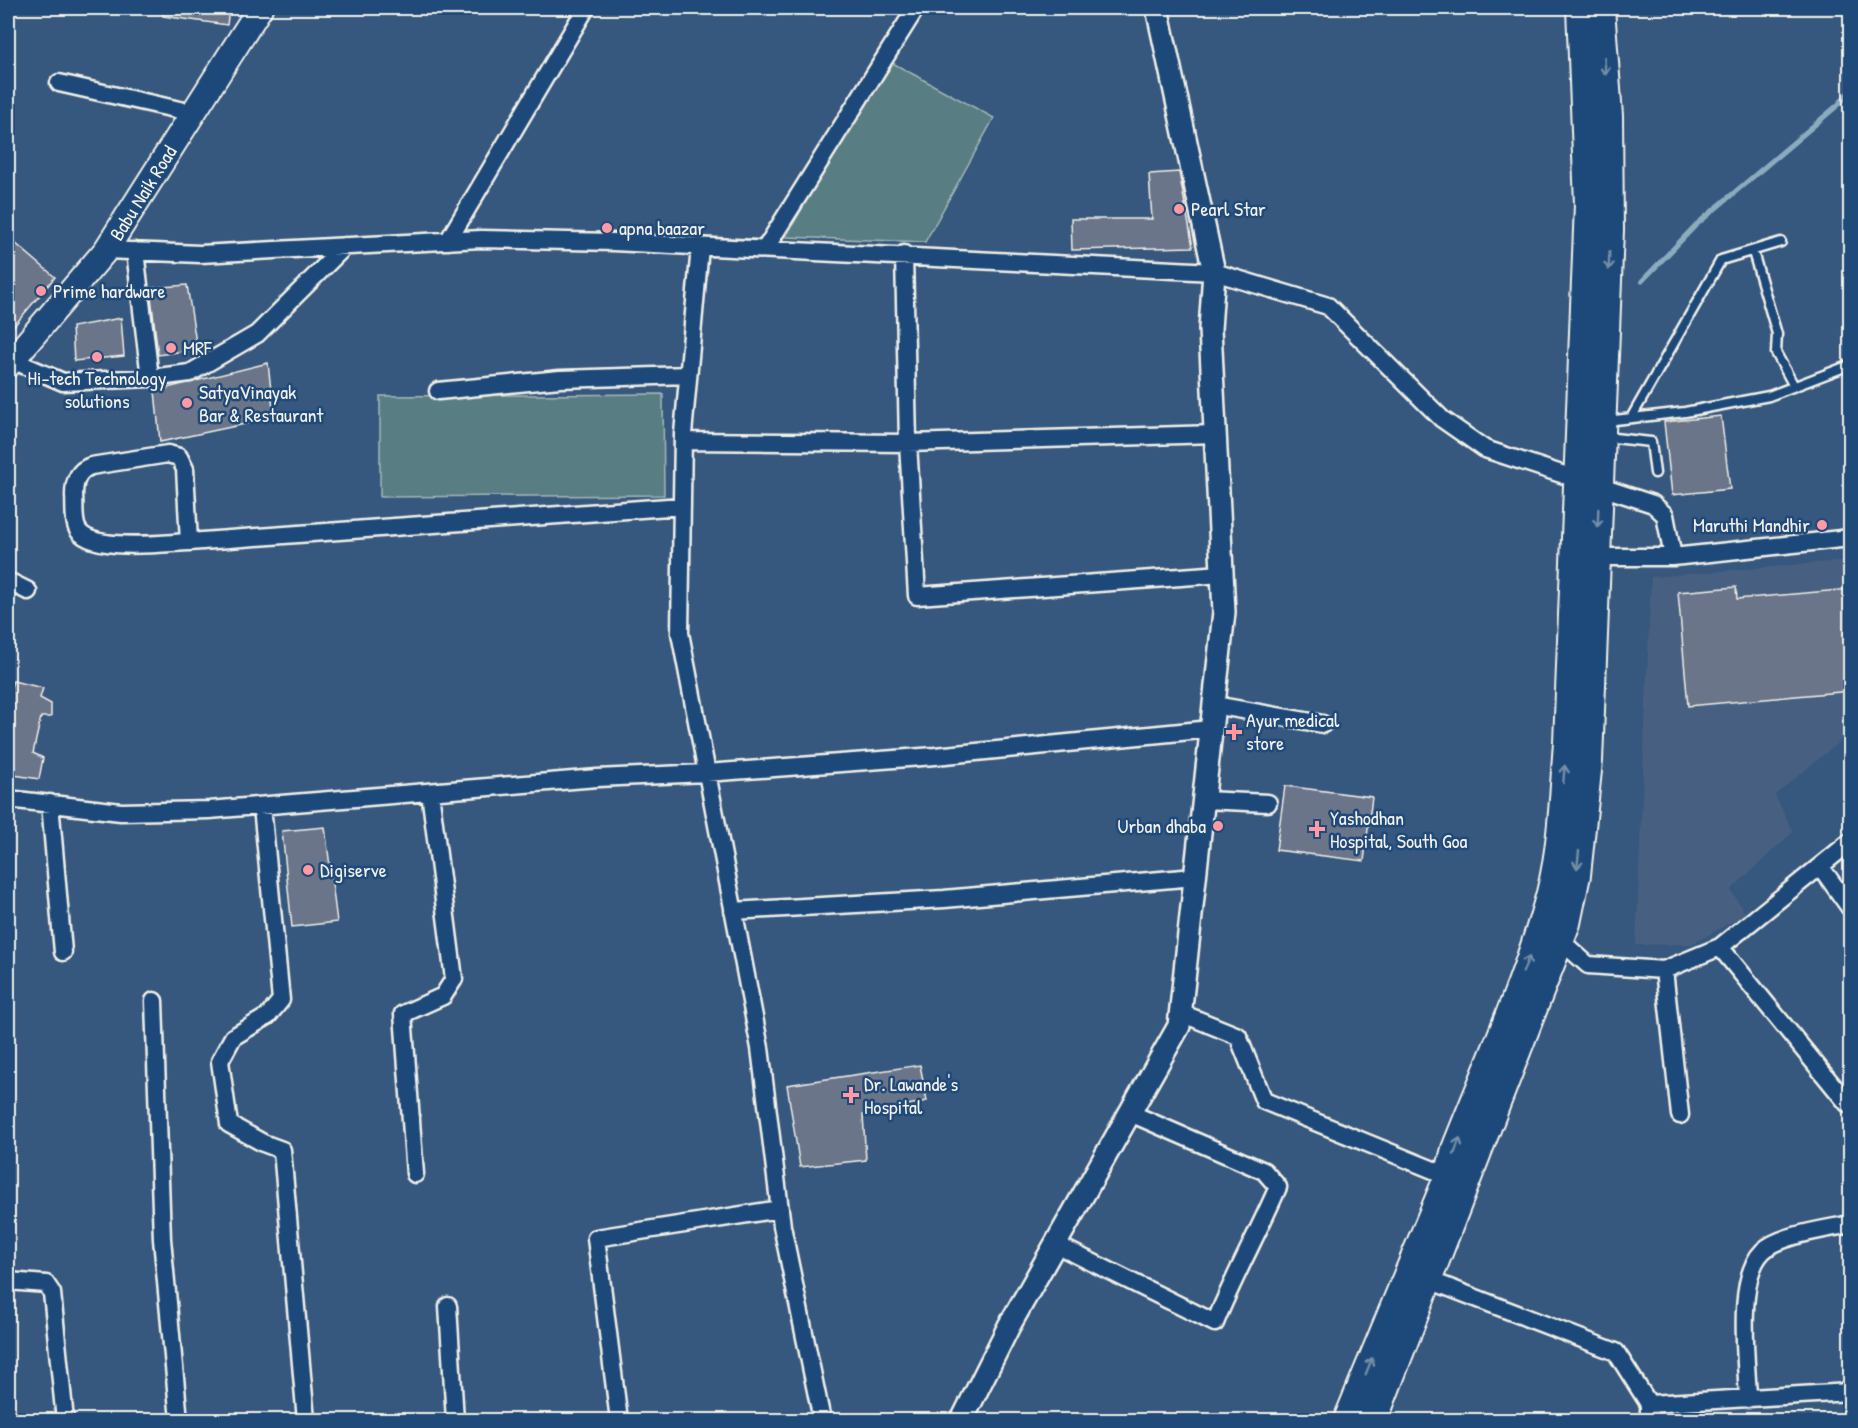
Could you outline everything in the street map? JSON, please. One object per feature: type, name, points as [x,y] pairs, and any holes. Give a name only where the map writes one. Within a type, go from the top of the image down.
[{"type":"main road","name":"Babu Naik Road","points":[[10,363],[106,250],[260,8]]},
{"type":"main road","points":[[1347,1420],[1448,1176],[1455,1149],[1534,944],[1550,891],[1560,826],[1588,481],[1588,204],[1580,8]]},
{"type":"main road","points":[[1374,1420],[1561,941],[1577,875],[1589,761],[1597,557],[1588,481],[1602,429],[1610,230],[1609,116],[1601,8]]},
{"type":"street","points":[[448,241],[586,8]]},
{"type":"street","points":[[765,249],[916,8]]},
{"type":"street","points":[[962,1420],[1009,1326],[1179,1026],[1224,612],[1210,329],[1214,272],[1157,8]]},
{"type":"street","points":[[59,83],[193,113]]},
{"type":"street","points":[[106,250],[200,254],[448,241],[601,242],[904,254],[1214,272],[1328,306],[1443,419],[1485,449],[1653,504],[1665,515],[1673,557]]},
{"type":"street","points":[[10,363],[63,382],[150,378],[190,373],[257,334],[345,246]]},
{"type":"street","points":[[700,247],[683,441],[680,633],[760,1048],[780,1209],[822,1420]]},
{"type":"street","points":[[135,251],[150,378]]},
{"type":"street","points":[[904,254],[908,443],[917,596],[1222,574]]},
{"type":"street","points":[[438,391],[560,379],[688,375]]},
{"type":"street","points":[[683,441],[908,443],[1216,434]]},
{"type":"street","points":[[189,542],[185,469],[179,457],[168,454],[147,456],[91,466],[82,470],[77,477],[74,488],[76,527],[81,534],[95,542],[189,542],[682,506]]},
{"type":"street","points":[[1597,557],[1673,557],[1851,538]]},
{"type":"street","points":[[8,581],[28,591]]},
{"type":"street","points":[[1214,705],[1323,724]]},
{"type":"street","points":[[8,799],[121,812],[262,807],[597,778],[706,774],[935,756],[1211,729]]},
{"type":"street","points":[[415,1174],[403,1014],[443,996],[454,979],[430,792]]},
{"type":"street","points":[[1204,800],[1268,803]]},
{"type":"street","points":[[50,803],[63,952]]},
{"type":"street","points":[[262,807],[281,1000],[268,1016],[233,1037],[220,1061],[229,1124],[263,1143],[282,1150],[306,1420]]},
{"type":"street","points":[[1561,941],[1588,965],[1664,970],[1720,947],[1851,842]]},
{"type":"street","points":[[1821,866],[1851,908]]},
{"type":"street","points":[[733,911],[944,899],[1195,878]]},
{"type":"street","points":[[1720,947],[1848,1104],[1851,1102]]},
{"type":"street","points":[[1664,970],[1680,1115]]},
{"type":"street","points":[[154,1001],[162,1239],[179,1420]]},
{"type":"street","points":[[1180,1013],[1238,1036],[1263,1101],[1448,1176]]},
{"type":"street","points":[[1055,1244],[1215,1323],[1237,1269],[1251,1249],[1278,1187],[1264,1171],[1130,1113]]},
{"type":"street","points":[[619,1420],[596,1238],[780,1209]]},
{"type":"street","points":[[1748,1399],[1746,1301],[1751,1269],[1763,1251],[1779,1241],[1851,1224]]},
{"type":"street","points":[[1429,1280],[1616,1352],[1649,1412],[1748,1399],[1851,1392]]},
{"type":"street","points":[[8,1281],[46,1284],[51,1293],[65,1420]]},
{"type":"street","points":[[448,1306],[455,1420]]},
{"type":"lane","points":[[1631,418],[1721,260],[1781,242]]},
{"type":"lane","points":[[1753,252],[1777,334],[1776,353],[1794,386]]},
{"type":"lane","points":[[1602,429],[1631,418],[1685,412],[1769,396],[1851,365]]},
{"type":"lane","points":[[1602,429],[1651,442],[1655,473]]},
{"type":"shaded area","points":[[1850,560],[1850,733],[1775,795],[1793,832],[1731,890],[1746,914],[1692,944],[1636,945],[1651,577]]},
{"type":"green space","points":[[887,60],[994,118],[925,242],[786,237]]},
{"type":"green space","points":[[663,394],[664,495],[380,497],[380,396]]},
{"type":"building","points":[[164,8],[229,8],[227,25],[163,16]]},
{"type":"building","points":[[1179,172],[1193,247],[1072,250],[1071,219],[1152,219],[1149,174]]},
{"type":"building","points":[[8,237],[55,277],[8,333]]},
{"type":"building","points":[[187,285],[197,349],[158,355],[150,288]]},
{"type":"building","points":[[121,318],[124,356],[74,361],[72,327]]},
{"type":"building","points":[[268,363],[274,418],[160,442],[155,391]]},
{"type":"building","points":[[1721,416],[1730,489],[1672,495],[1664,422]]},
{"type":"building","points":[[1736,587],[1737,599],[1851,589],[1851,691],[1688,706],[1678,592]]},
{"type":"building","points":[[13,681],[43,688],[40,698],[51,704],[51,717],[41,717],[33,753],[43,758],[39,779],[8,774],[8,695]]},
{"type":"building","points":[[1285,786],[1372,797],[1364,861],[1276,850]]},
{"type":"building","points":[[325,827],[337,922],[292,927],[282,831]]},
{"type":"building","points":[[920,1065],[927,1101],[863,1115],[866,1160],[800,1167],[787,1085]]},
{"type":"waterway","points":[[1642,281],[1696,225],[1838,105],[1850,91]]},
{"type":"place","name":"Pearl Star","points":[[1179,209]]},
{"type":"place","name":"apna baazar","points":[[607,228]]},
{"type":"place","name":"Prime hardware","points":[[41,291]]},
{"type":"place","name":"MRF","points":[[171,348]]},
{"type":"place","name":"Hi-tech Technology solutions","points":[[97,357]]},
{"type":"place","name":"SatyaVinayak Bar & Restaurant","points":[[187,403]]},
{"type":"place","name":"Maruthi Mandhir","points":[[1822,525]]},
{"type":"place","name":"Ayur medical store","points":[[1234,732]]},
{"type":"place","name":"Urban dhaba","points":[[1218,826]]},
{"type":"place","name":"Yashodhan Hospital, South Goa","points":[[1317,829]]},
{"type":"place","name":"Digiserve","points":[[308,870]]},
{"type":"place","name":"Dr. Lawande's Hospital","points":[[851,1095]]}]
